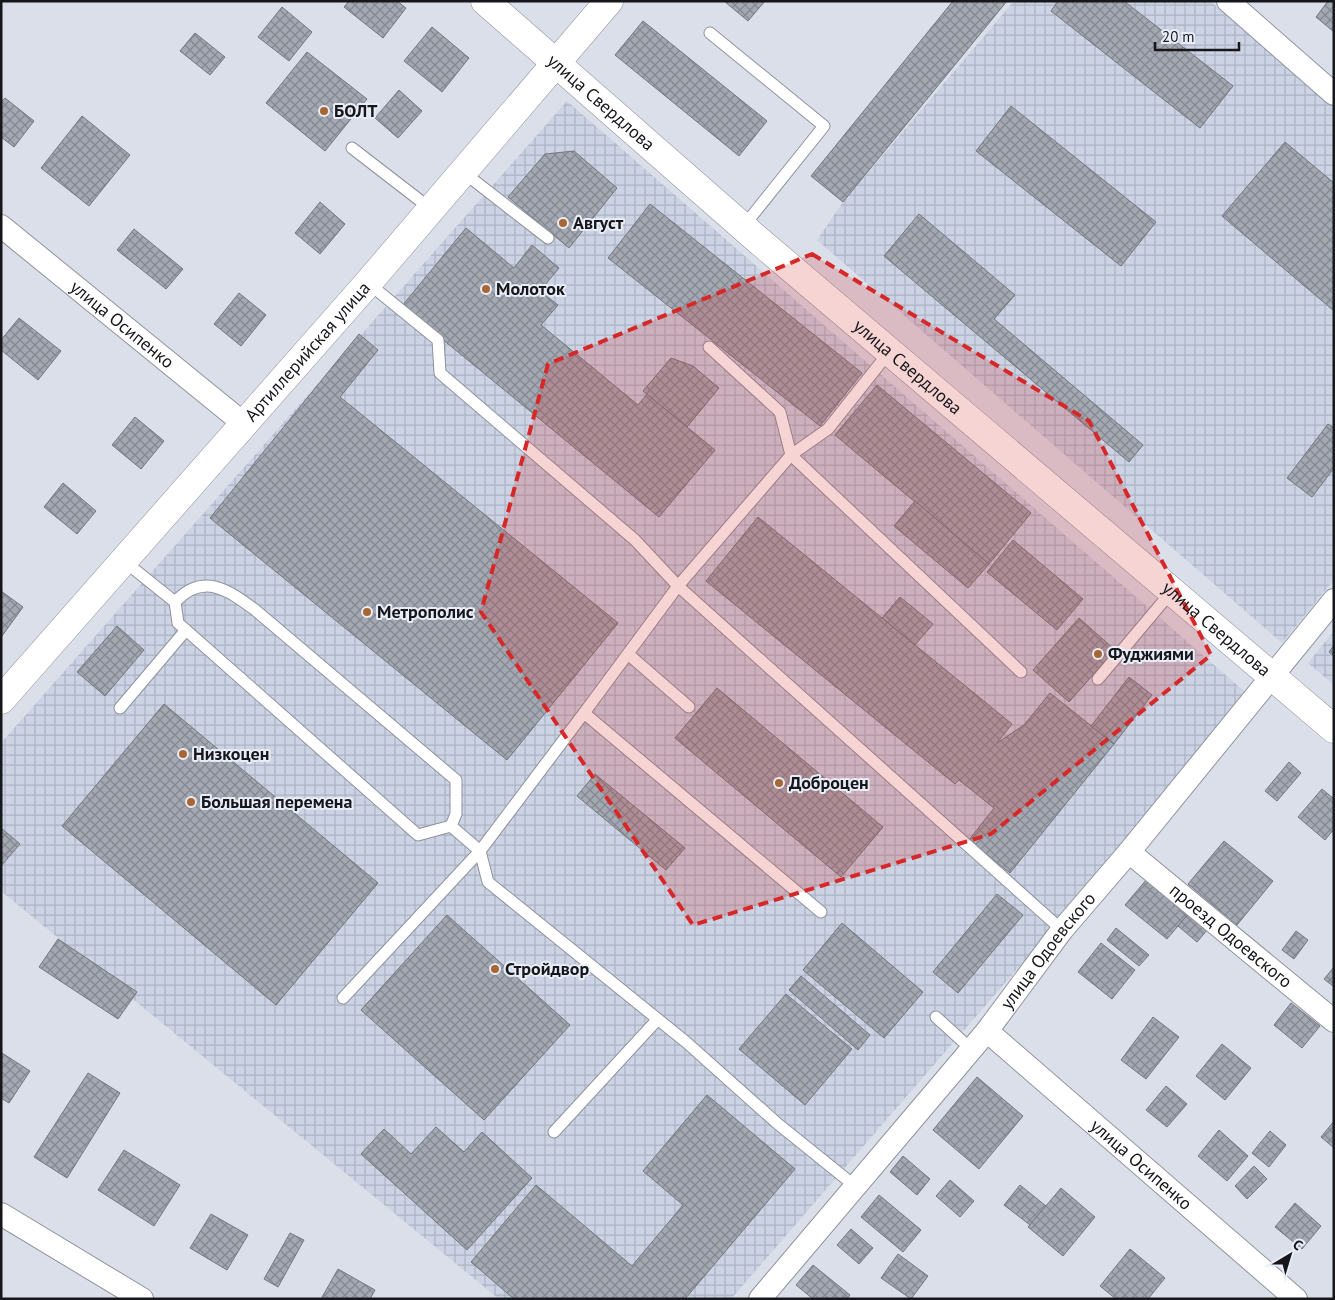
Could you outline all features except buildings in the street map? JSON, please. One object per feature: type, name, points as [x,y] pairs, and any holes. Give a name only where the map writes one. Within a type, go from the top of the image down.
[{"type":"street","name":"улица Свердлова","points":[[485,1],[744,227],[1334,729]]},
{"type":"street","name":"Артиллерийская улица","points":[[1,700],[123,559],[368,283],[609,1]]},
{"type":"street","points":[[1228,1],[1334,94]]},
{"type":"street","name":"улица Осипенко","points":[[1,226],[243,423]]},
{"type":"street","name":"улица Одоевского","points":[[760,1299],[987,1031],[1062,930],[1129,852],[1334,600]]},
{"type":"street","name":"проезд Одоевского","points":[[1129,852],[1334,1021]]},
{"type":"street","name":"улица Осипенко","points":[[987,1031],[1296,1299]]},
{"type":"street","points":[[1,1214],[142,1299]]},
{"type":"lane","points":[[710,33],[824,126],[744,227]]},
{"type":"lane","points":[[352,148],[431,210]]},
{"type":"lane","points":[[463,172],[548,238]]},
{"type":"lane","points":[[368,283],[438,340],[440,373],[635,540],[678,586],[1062,930]]},
{"type":"lane","points":[[709,347],[780,412],[791,455],[1021,672]]},
{"type":"lane","points":[[344,998],[480,851],[678,586],[791,455],[828,429],[890,351]]},
{"type":"lane","points":[[123,559],[175,602],[178,623],[418,835],[451,826]]},
{"type":"lane","points":[[175,602],[182,594],[204,585],[226,589],[254,609],[456,780],[456,814],[451,826]]},
{"type":"lane","points":[[1098,679],[1172,591]]},
{"type":"lane","points":[[120,708],[186,630]]},
{"type":"lane","points":[[628,654],[689,707]]},
{"type":"lane","points":[[584,713],[821,912]]},
{"type":"lane","points":[[451,826],[480,851],[488,882],[657,1020],[778,1124],[855,1186]]},
{"type":"lane","points":[[936,1017],[971,1049]]},
{"type":"lane","points":[[554,1132],[657,1020]]},
{"type":"highlighted area","points":[[812,254],[1089,421],[1211,655],[991,834],[693,925],[481,612],[548,364]]},
{"type":"shaded area","points":[[1014,1],[1210,1],[1334,105],[1334,580],[1282,643],[817,240],[843,202]]},
{"type":"shaded area","points":[[567,101],[1252,698],[731,1299],[499,1299],[1,891],[1,743]]},
{"type":"shaded area","points":[[1334,631],[1334,685],[1308,663]]},
{"type":"place","name":"БОЛТ","points":[[324,111]]},
{"type":"place","name":"Август","points":[[563,223]]},
{"type":"place","name":"Молоток","points":[[486,289]]},
{"type":"place","name":"Метрополис","points":[[367,612]]},
{"type":"place","name":"Фуджиями","points":[[1098,654]]},
{"type":"place","name":"Низкоцен","points":[[183,754]]},
{"type":"place","name":"Доброцен","points":[[779,783]]},
{"type":"place","name":"Большая перемена","points":[[191,802]]},
{"type":"place","name":"Стройдвор","points":[[495,969]]}]
